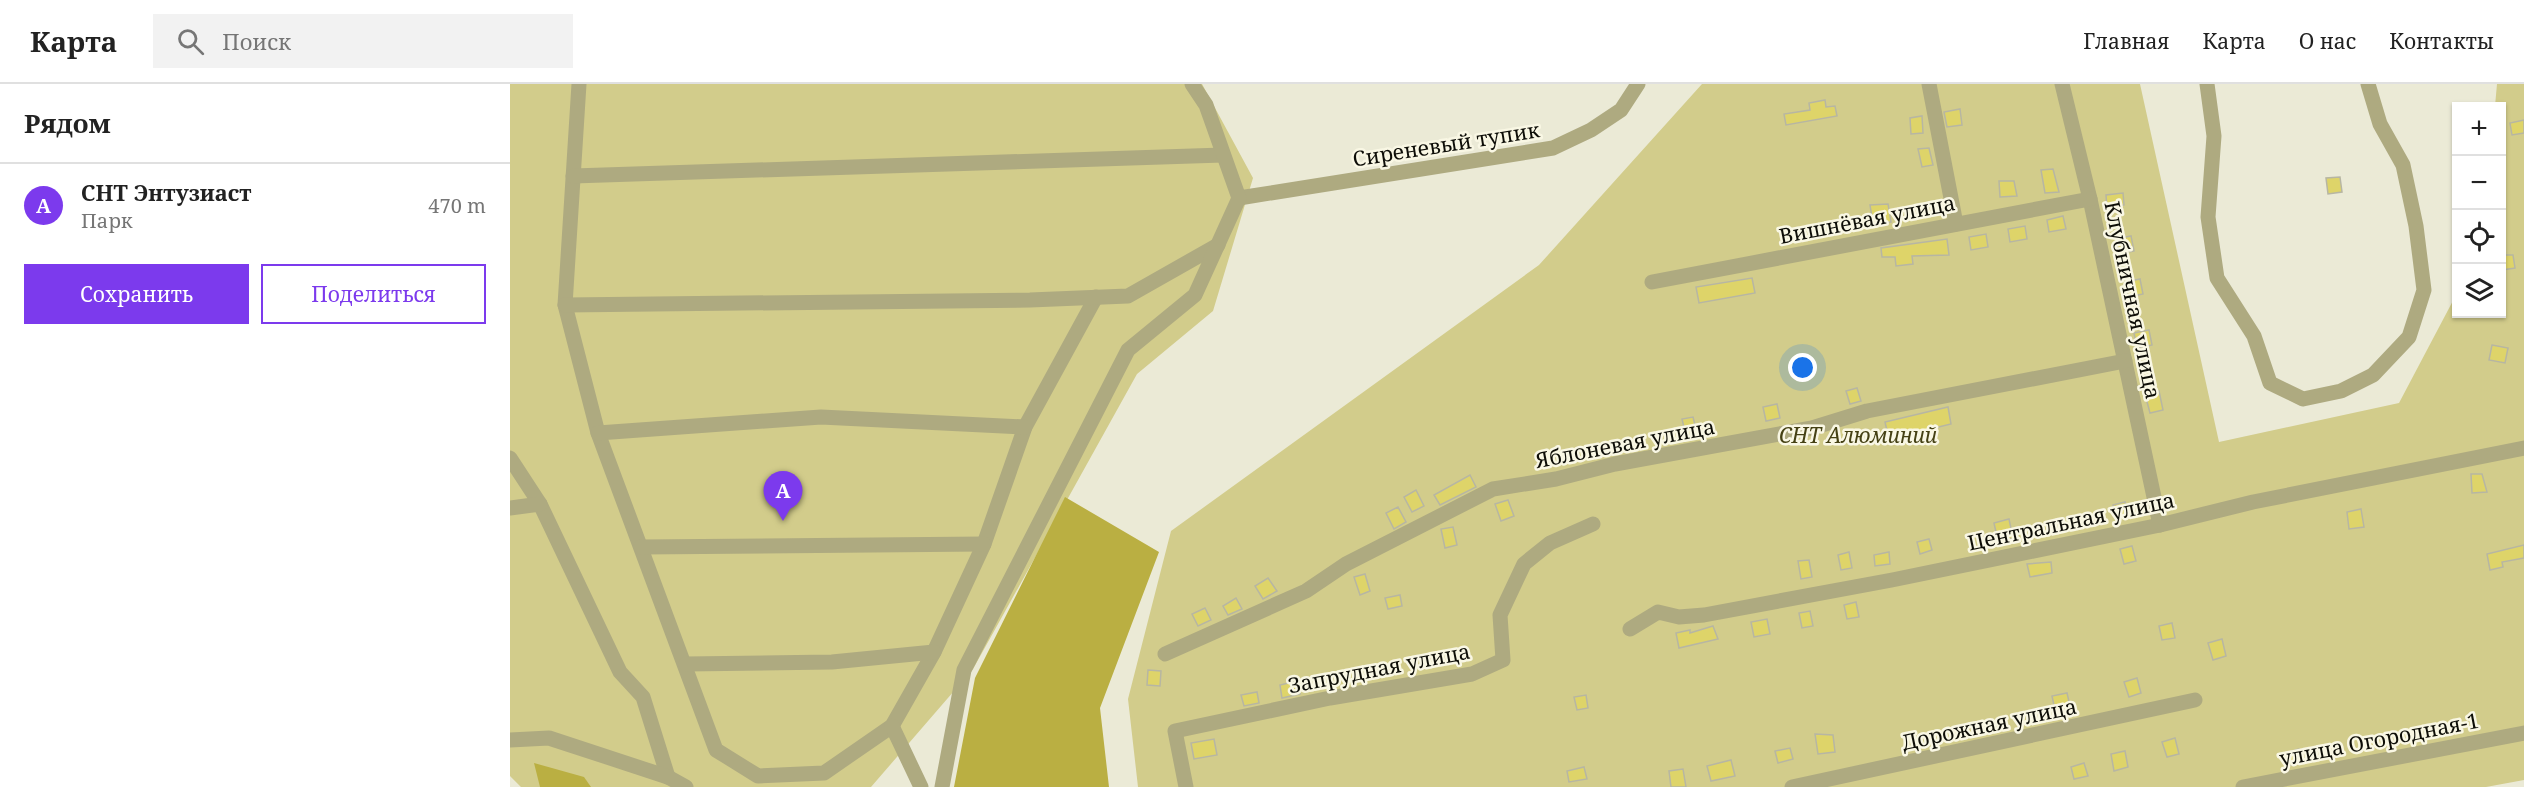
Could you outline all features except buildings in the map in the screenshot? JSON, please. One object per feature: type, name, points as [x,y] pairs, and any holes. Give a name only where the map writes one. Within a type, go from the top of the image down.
[{"type":"street","points":[[579,84],[565,305],[598,433],[686,663],[716,750],[758,776],[824,773],[892,726],[934,652],[984,544],[1025,427],[1096,297]]},
{"type":"street","points":[[942,787],[964,670],[969,660],[1128,350],[1195,295],[1239,198],[1206,105],[1192,84]]},
{"type":"street","name":"Сиреневый тупик","points":[[1239,198],[1552,148],[1591,130],[1621,110],[1638,84]]},
{"type":"street","points":[[1929,84],[1956,224]]},
{"type":"street","name":"Клубничная улица","points":[[2062,84],[2090,199],[2160,525]]},
{"type":"street","points":[[2207,84],[2214,136],[2208,217],[2217,278],[2254,336],[2270,383],[2303,399],[2341,392],[2373,375],[2409,337],[2424,291],[2415,226],[2403,165],[2380,124],[2368,84]]},
{"type":"street","points":[[573,176],[1224,155]]},
{"type":"street","name":"Вишнёвая улица","points":[[1652,282],[2090,199]]},
{"type":"street","points":[[565,305],[1030,300],[1128,296],[1218,245]]},
{"type":"street","name":"Яблоневая улица","points":[[1165,654],[1306,591],[1346,564],[1493,489],[1556,479],[1615,464],[1801,430],[1867,411],[2125,361]]},
{"type":"street","points":[[598,433],[821,417],[1025,427]]},
{"type":"street","name":"Центральная улица","points":[[1630,629],[1658,612],[1679,616],[1704,615],[2160,525],[2253,502],[2524,448]]},
{"type":"street","points":[[510,458],[540,504],[620,672],[643,697],[668,777]]},
{"type":"street","points":[[510,508],[540,504]]},
{"type":"street","name":"Запрудная улица","points":[[1186,787],[1175,731],[1329,698],[1472,674],[1503,660],[1500,615],[1524,564],[1550,543],[1593,524]]},
{"type":"street","points":[[641,547],[984,544]]},
{"type":"street","points":[[686,663],[832,662],[934,652]]},
{"type":"street","name":"Дорожная улица","points":[[1792,787],[2195,700]]},
{"type":"street","points":[[892,726],[921,787]]},
{"type":"street","name":"улица Огородная-1","points":[[2243,787],[2524,733]]},
{"type":"street","points":[[510,740],[549,738],[668,777],[686,787]]},
{"type":"green space","points":[[510,84],[1202,84],[1253,178],[1213,311],[1137,374],[973,669],[871,787],[521,787],[510,776]]},
{"type":"green space","name":"СНТ Алюминий","points":[[1702,84],[2140,84],[2219,442],[2399,403],[2452,303],[2452,318],[2506,318],[2506,102],[2495,102],[2497,84],[2524,84],[2524,780],[2486,787],[1138,787],[1128,699],[1171,531],[1539,265]]},
{"type":"shaded area","points":[[1065,497],[1159,552],[1100,708],[1109,787],[954,787],[975,678]]},
{"type":"shaded area","points":[[534,763],[584,777],[591,787],[540,787]]},
{"type":"place","name":"СНТ Энтузиаст","points":[[783,521]]}]
